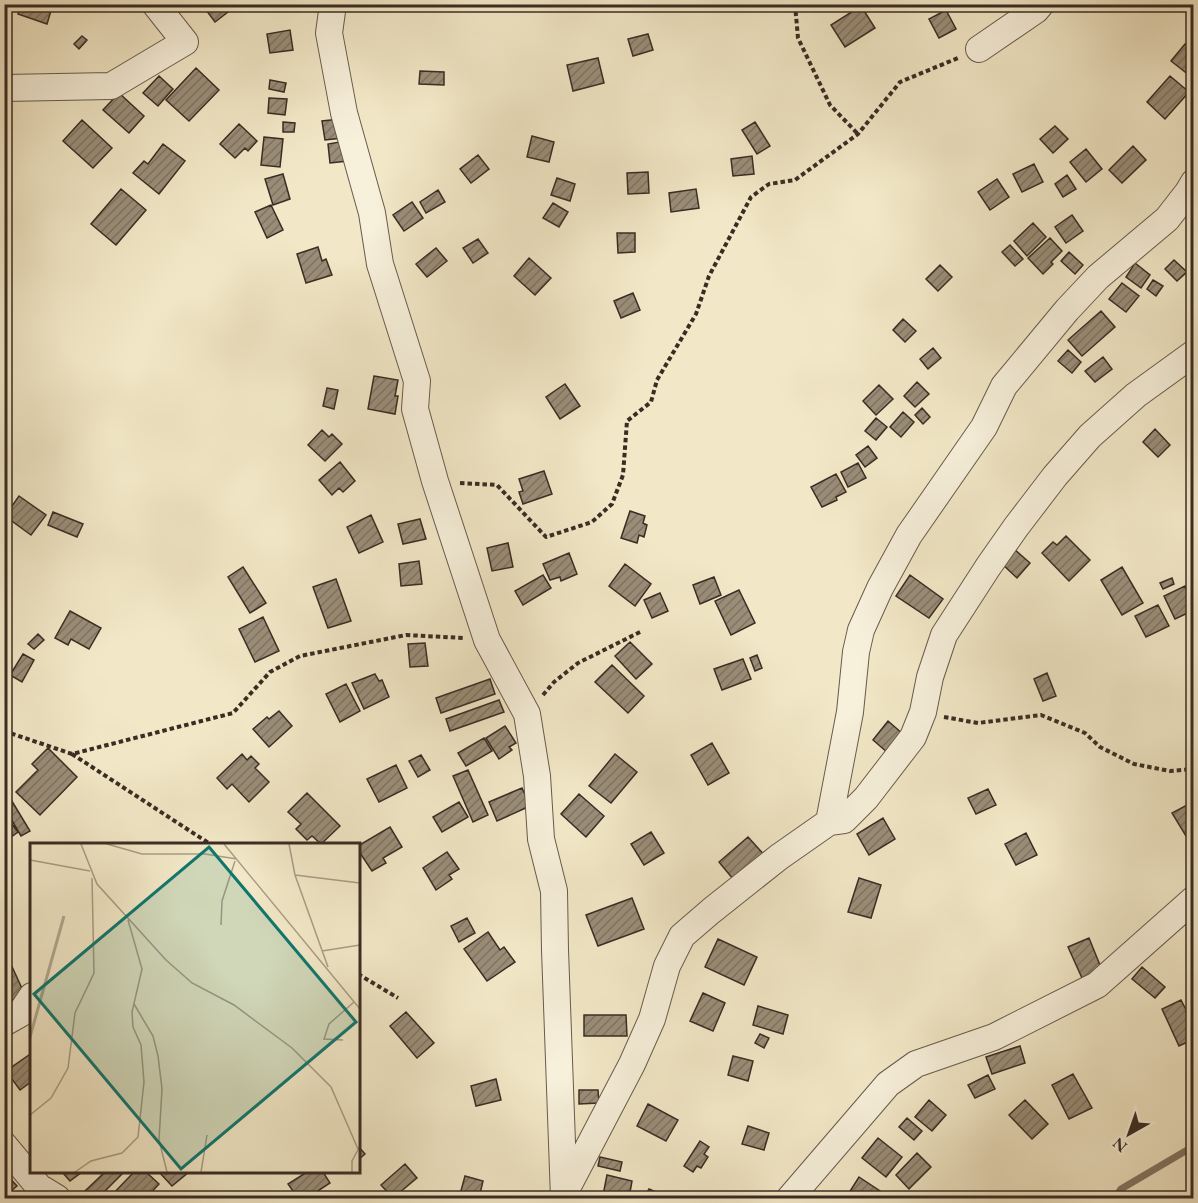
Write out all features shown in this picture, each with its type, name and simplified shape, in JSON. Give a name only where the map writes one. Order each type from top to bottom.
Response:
[{"type":"street","points":[[4,88],[111,86],[185,42],[155,4]]},
{"type":"street","points":[[333,4],[329,33],[344,113],[372,213],[380,264],[417,381],[415,409],[435,481],[487,640],[527,714],[537,776],[541,839],[554,891],[564,1196]]},
{"type":"street","points":[[979,49],[1036,10],[1041,4]]},
{"type":"street","points":[[829,822],[850,712],[856,652],[861,630],[880,588],[909,535],[984,427],[1004,386],[1067,310],[1098,277],[1167,219],[1194,182]]},
{"type":"street","points":[[564,1196],[632,1064],[652,1019],[667,966],[682,936],[779,857],[829,822],[843,820],[866,798],[913,737],[923,712],[930,677],[944,634],[988,567],[1042,493],[1090,436],[1136,395],[1194,353]]},
{"type":"street","points":[[790,1198],[888,1084],[916,1064],[994,1037],[1097,985],[1194,899]]},
{"type":"street","points":[[4,1023],[20,1014],[30,999]]},
{"type":"street","points":[[4,1145],[39,1187],[57,1198]]},
{"type":"path","points":[[795,4],[798,38],[830,105],[858,134]]},
{"type":"path","points":[[435,481],[497,485],[546,537],[592,522],[612,504],[623,475],[627,421],[651,402],[657,380],[696,314],[709,276],[751,197],[769,184],[795,180],[858,134],[900,82],[979,49]]},
{"type":"path","points":[[527,714],[554,682],[578,663],[642,632]]},
{"type":"path","points":[[72,754],[233,713],[270,672],[300,656],[406,635],[487,640]]},
{"type":"path","points":[[923,712],[978,723],[1041,716],[1085,733],[1100,747],[1134,764],[1170,771],[1194,769]]},
{"type":"path","points":[[4,731],[72,754],[208,843]]},
{"type":"path","points":[[360,975],[398,998]]},
{"type":"building","points":[[21,4],[53,4],[47,24],[18,14]]},
{"type":"building","points":[[230,4],[233,8],[215,22],[203,6]]},
{"type":"building","points":[[861,6],[875,28],[845,47],[831,25]]},
{"type":"building","points":[[946,10],[956,29],[939,38],[929,19]]},
{"type":"building","points":[[290,30],[293,50],[270,53],[267,34]]},
{"type":"building","points":[[648,34],[653,50],[633,56],[628,39]]},
{"type":"building","points":[[82,36],[87,40],[79,49],[74,44]]},
{"type":"building","points":[[1185,44],[1194,51],[1194,79],[1171,61]]},
{"type":"building","points":[[598,58],[604,83],[573,91],[567,65]]},
{"type":"building","points":[[196,68],[219,90],[189,121],[166,100]]},
{"type":"building","points":[[420,71],[444,72],[444,85],[419,84]]},
{"type":"building","points":[[159,76],[173,89],[158,106],[143,93]]},
{"type":"building","points":[[1170,76],[1189,92],[1165,119],[1147,102]]},
{"type":"building","points":[[270,80],[286,83],[284,92],[269,89]]},
{"type":"building","points":[[119,93],[144,116],[129,133],[103,110]]},
{"type":"building","points":[[269,98],[287,99],[285,115],[268,113]]},
{"type":"building","points":[[340,119],[343,138],[325,140],[322,121]]},
{"type":"building","points":[[82,120],[112,148],[93,168],[63,141]]},
{"type":"building","points":[[283,122],[295,123],[294,132],[283,132]]},
{"type":"building","points":[[755,122],[770,146],[757,154],[742,130]]},
{"type":"building","points":[[239,124],[257,141],[248,151],[245,148],[235,158],[220,144]]},
{"type":"building","points":[[1055,126],[1068,139],[1053,153],[1040,139]]},
{"type":"building","points":[[532,136],[554,142],[549,162],[527,157]]},
{"type":"building","points":[[264,137],[283,139],[280,167],[261,165]]},
{"type":"building","points":[[345,141],[348,161],[330,163],[328,144]]},
{"type":"building","points":[[163,144],[185,161],[159,194],[133,173],[144,161],[148,164]]},
{"type":"building","points":[[1133,146],[1146,160],[1122,183],[1109,170]]},
{"type":"building","points":[[1086,149],[1102,169],[1086,182],[1070,162]]},
{"type":"building","points":[[478,155],[489,169],[471,183],[460,169]]},
{"type":"building","points":[[752,156],[754,174],[733,176],[731,159]]},
{"type":"building","points":[[1034,164],[1043,182],[1022,192],[1013,174]]},
{"type":"building","points":[[648,172],[649,193],[628,194],[627,173]]},
{"type":"building","points":[[283,174],[290,199],[273,205],[265,179]]},
{"type":"building","points":[[1067,175],[1076,189],[1063,197],[1055,184]]},
{"type":"building","points":[[557,178],[575,184],[570,201],[551,195]]},
{"type":"building","points":[[997,179],[1009,197],[990,210],[978,192]]},
{"type":"building","points":[[121,189],[146,210],[116,245],[91,224]]},
{"type":"building","points":[[696,189],[699,208],[671,212],[669,193]]},
{"type":"building","points":[[438,190],[445,202],[426,213],[420,202]]},
{"type":"building","points":[[412,202],[423,218],[404,231],[393,215]]},
{"type":"building","points":[[553,203],[568,212],[559,227],[543,218]]},
{"type":"building","points":[[271,205],[283,230],[267,238],[255,212]]},
{"type":"building","points":[[1072,215],[1083,231],[1066,243],[1055,227]]},
{"type":"building","points":[[1033,223],[1046,237],[1027,256],[1014,241]]},
{"type":"building","points":[[617,233],[635,233],[635,252],[618,253]]},
{"type":"building","points":[[1050,238],[1062,251],[1043,274],[1028,258]]},
{"type":"building","points":[[478,239],[488,253],[473,263],[463,248]]},
{"type":"building","points":[[1010,245],[1023,259],[1015,266],[1002,252]]},
{"type":"building","points":[[318,247],[322,261],[326,259],[332,275],[306,283],[297,254]]},
{"type":"building","points":[[436,248],[447,261],[427,277],[416,264]]},
{"type":"building","points":[[1069,252],[1083,265],[1075,274],[1061,261]]},
{"type":"building","points":[[529,258],[551,278],[535,295],[514,276]]},
{"type":"building","points":[[1174,260],[1187,272],[1177,281],[1165,269]]},
{"type":"building","points":[[1135,263],[1150,275],[1141,288],[1126,277]]},
{"type":"building","points":[[940,265],[952,277],[938,291],[926,279]]},
{"type":"building","points":[[1153,280],[1163,286],[1156,296],[1147,289]]},
{"type":"building","points":[[1122,283],[1139,296],[1126,312],[1109,299]]},
{"type":"building","points":[[633,293],[640,310],[621,318],[614,301]]},
{"type":"building","points":[[1101,311],[1115,327],[1082,356],[1068,340]]},
{"type":"building","points":[[903,319],[916,331],[905,342],[893,330]]},
{"type":"building","points":[[933,348],[941,358],[928,369],[920,359]]},
{"type":"building","points":[[1068,350],[1081,362],[1072,373],[1058,361]]},
{"type":"building","points":[[1103,357],[1112,369],[1095,382],[1085,371]]},
{"type":"building","points":[[374,376],[398,380],[395,414],[368,409]]},
{"type":"building","points":[[917,382],[929,394],[915,407],[904,396]]},
{"type":"building","points":[[565,384],[580,406],[560,419],[546,397]]},
{"type":"building","points":[[879,385],[893,399],[876,415],[863,401]]},
{"type":"building","points":[[327,388],[338,390],[334,409],[323,406]]},
{"type":"building","points":[[922,408],[930,417],[923,424],[915,415]]},
{"type":"building","points":[[903,412],[914,422],[901,437],[890,427]]},
{"type":"building","points":[[876,418],[887,427],[876,440],[865,431]]},
{"type":"building","points":[[1155,429],[1170,445],[1158,457],[1143,442]]},
{"type":"building","points":[[322,430],[329,437],[332,434],[342,444],[325,461],[308,445]]},
{"type":"building","points":[[868,446],[877,458],[865,467],[856,455]]},
{"type":"building","points":[[340,462],[355,481],[343,492],[339,488],[332,495],[319,480]]},
{"type":"building","points":[[858,463],[866,478],[848,487],[841,472]]},
{"type":"building","points":[[544,471],[552,494],[523,504],[519,492],[523,491],[519,479]]},
{"type":"building","points":[[836,474],[846,492],[836,497],[837,500],[822,507],[811,487]]},
{"type":"building","points":[[19,496],[46,515],[31,535],[5,516]]},
{"type":"building","points":[[630,511],[645,516],[643,523],[647,525],[644,537],[639,535],[637,543],[621,538]]},
{"type":"building","points":[[53,512],[83,524],[77,537],[48,525]]},
{"type":"building","points":[[371,515],[383,542],[359,553],[347,527]]},
{"type":"building","points":[[420,519],[426,539],[403,544],[398,524]]},
{"type":"building","points":[[1066,536],[1090,560],[1069,581],[1042,553],[1053,542],[1057,545]]},
{"type":"building","points":[[508,543],[513,567],[492,571],[487,548]]},
{"type":"building","points":[[1014,549],[1030,563],[1017,578],[1001,563]]},
{"type":"building","points":[[569,553],[577,574],[561,581],[560,577],[550,580],[543,564]]},
{"type":"building","points":[[419,561],[422,584],[401,586],[399,564]]},
{"type":"building","points":[[625,564],[651,584],[635,606],[609,586]]},
{"type":"building","points":[[243,567],[266,603],[250,613],[228,577]]},
{"type":"building","points":[[1122,567],[1143,603],[1122,615],[1101,580]]},
{"type":"building","points":[[543,575],[551,588],[523,605],[515,591]]},
{"type":"building","points":[[910,575],[943,599],[929,618],[896,596]]},
{"type":"building","points":[[714,577],[721,595],[700,604],[693,585]]},
{"type":"building","points":[[1172,578],[1174,584],[1163,589],[1160,583]]},
{"type":"building","points":[[336,579],[351,621],[328,628],[313,587]]},
{"type":"building","points":[[1185,586],[1194,610],[1175,619],[1164,596]]},
{"type":"building","points":[[739,590],[755,623],[731,635],[715,601]]},
{"type":"building","points":[[660,593],[668,611],[652,618],[644,600]]},
{"type":"building","points":[[1158,605],[1169,626],[1146,637],[1135,616]]},
{"type":"building","points":[[70,611],[101,628],[89,649],[71,639],[68,645],[55,638]]},
{"type":"building","points":[[263,617],[279,651],[255,662],[239,629]]},
{"type":"building","points":[[38,634],[44,640],[34,649],[28,644]]},
{"type":"building","points":[[630,642],[652,664],[636,679],[615,656]]},
{"type":"building","points":[[425,643],[428,666],[410,667],[408,644]]},
{"type":"building","points":[[23,654],[34,660],[22,682],[10,675]]},
{"type":"building","points":[[757,655],[762,668],[755,671],[750,658]]},
{"type":"building","points":[[743,659],[751,679],[722,690],[714,669]]},
{"type":"building","points":[[612,665],[644,696],[628,713],[595,682]]},
{"type":"building","points":[[1047,673],[1056,696],[1043,701],[1034,679]]},
{"type":"building","points":[[375,674],[379,681],[382,680],[389,697],[364,709],[352,683]]},
{"type":"building","points":[[490,679],[495,694],[441,713],[436,698]]},
{"type":"building","points":[[346,684],[360,711],[340,722],[326,694]]},
{"type":"building","points":[[499,700],[504,712],[450,731],[446,719]]},
{"type":"building","points":[[279,711],[292,726],[269,747],[253,729],[267,717],[269,719]]},
{"type":"building","points":[[888,721],[903,734],[888,753],[873,740]]},
{"type":"building","points":[[505,726],[516,743],[509,747],[512,750],[499,759],[486,738]]},
{"type":"building","points":[[484,738],[492,751],[466,766],[458,753]]},
{"type":"building","points":[[712,743],[729,773],[708,785],[691,755]]},
{"type":"building","points":[[48,748],[77,777],[40,815],[16,792],[38,770],[32,764]]},
{"type":"building","points":[[242,754],[247,760],[251,756],[259,764],[255,768],[269,782],[249,802],[232,784],[227,789],[217,778]]},
{"type":"building","points":[[615,754],[637,772],[611,803],[589,786]]},
{"type":"building","points":[[421,755],[430,770],[418,777],[409,761]]},
{"type":"building","points":[[396,765],[407,788],[379,802],[367,779]]},
{"type":"building","points":[[468,770],[488,815],[473,822],[453,776]]},
{"type":"building","points":[[4,788],[30,831],[21,836],[4,807]]},
{"type":"building","points":[[522,788],[530,806],[497,821],[489,802]]},
{"type":"building","points":[[988,789],[996,805],[976,814],[968,798]]},
{"type":"building","points":[[307,793],[340,826],[322,843],[312,836],[307,840],[296,829],[301,824],[288,812]]},
{"type":"building","points":[[579,794],[604,816],[586,837],[561,814]]},
{"type":"building","points":[[459,802],[468,817],[442,832],[433,817]]},
{"type":"building","points":[[1189,804],[1194,811],[1194,832],[1186,836],[1172,813]]},
{"type":"building","points":[[4,814],[18,832],[4,842]]},
{"type":"building","points":[[883,818],[895,839],[869,855],[857,834]]},
{"type":"building","points":[[390,827],[402,847],[383,858],[386,863],[372,871],[360,853],[360,845]]},
{"type":"building","points":[[651,832],[664,853],[644,865],[631,844]]},
{"type":"building","points":[[1026,833],[1037,855],[1016,865],[1005,844]]},
{"type":"building","points":[[748,837],[768,859],[738,885],[719,862]]},
{"type":"building","points":[[447,852],[459,869],[449,875],[452,879],[436,890],[423,868]]},
{"type":"building","points":[[859,878],[881,885],[871,918],[848,912]]},
{"type":"building","points":[[632,898],[644,929],[598,946],[586,915]]},
{"type":"building","points":[[467,918],[475,933],[459,942],[451,926]]},
{"type":"building","points":[[488,932],[500,950],[504,947],[515,962],[487,981],[464,949]]},
{"type":"building","points":[[1089,938],[1102,970],[1082,978],[1068,947]]},
{"type":"building","points":[[718,939],[757,957],[744,985],[705,967]]},
{"type":"building","points":[[4,949],[25,995],[8,1002],[4,994]]},
{"type":"building","points":[[1142,967],[1165,987],[1155,998],[1132,979]]},
{"type":"building","points":[[703,993],[725,1003],[713,1031],[690,1021]]},
{"type":"building","points":[[1181,1000],[1194,1025],[1194,1039],[1179,1046],[1162,1009]]},
{"type":"building","points":[[758,1006],[788,1015],[783,1034],[753,1025]]},
{"type":"building","points":[[406,1012],[434,1043],[417,1058],[390,1026]]},
{"type":"building","points":[[584,1015],[626,1015],[627,1036],[584,1036]]},
{"type":"building","points":[[760,1034],[769,1038],[764,1048],[755,1043]]},
{"type":"building","points":[[1020,1046],[1025,1063],[992,1074],[986,1057]]},
{"type":"building","points":[[1194,1046],[1194,1060],[1187,1051]]},
{"type":"building","points":[[30,1054],[30,1082],[20,1090],[6,1071]]},
{"type":"building","points":[[733,1056],[753,1061],[748,1081],[728,1075]]},
{"type":"building","points":[[1073,1074],[1092,1108],[1069,1119],[1052,1085]]},
{"type":"building","points":[[988,1075],[995,1089],[975,1098],[968,1085]]},
{"type":"building","points":[[496,1079],[501,1100],[476,1106],[471,1086]]},
{"type":"building","points":[[579,1090],[598,1090],[599,1103],[579,1104]]},
{"type":"building","points":[[929,1100],[946,1115],[932,1131],[915,1117]]},
{"type":"building","points":[[1025,1100],[1048,1124],[1032,1139],[1009,1115]]},
{"type":"building","points":[[648,1104],[678,1120],[666,1141],[637,1126]]},
{"type":"building","points":[[907,1118],[922,1131],[914,1140],[899,1127]]},
{"type":"building","points":[[748,1126],[769,1133],[764,1150],[742,1144]]},
{"type":"building","points":[[878,1138],[902,1157],[886,1177],[862,1158]]},
{"type":"building","points":[[700,1141],[709,1147],[704,1154],[708,1157],[701,1168],[697,1166],[693,1172],[684,1166]]},
{"type":"building","points":[[360,1148],[365,1154],[360,1158]]},
{"type":"building","points":[[917,1153],[931,1167],[909,1189],[896,1175]]},
{"type":"building","points":[[600,1157],[622,1162],[620,1171],[598,1166]]},
{"type":"building","points":[[405,1164],[417,1178],[393,1198],[381,1185]]},
{"type":"building","points":[[4,1172],[17,1186],[4,1197]]},
{"type":"building","points":[[63,1173],[81,1173],[70,1181]]},
{"type":"building","points":[[104,1173],[123,1173],[98,1198],[93,1198],[85,1191]]},
{"type":"building","points":[[133,1173],[147,1173],[159,1184],[146,1198],[110,1197]]},
{"type":"building","points":[[160,1173],[188,1173],[172,1186]]},
{"type":"building","points":[[305,1173],[324,1173],[330,1183],[307,1198],[298,1198],[288,1184]]},
{"type":"building","points":[[607,1175],[632,1181],[629,1198],[603,1195]]},
{"type":"building","points":[[465,1176],[483,1181],[479,1198],[459,1198]]},
{"type":"building","points":[[859,1177],[880,1191],[875,1198],[847,1196]]},
{"type":"building","points":[[649,1189],[670,1198],[644,1198]]},
{"type":"waterway","points":[[1115,1198],[1121,1189],[1194,1146]]}]
